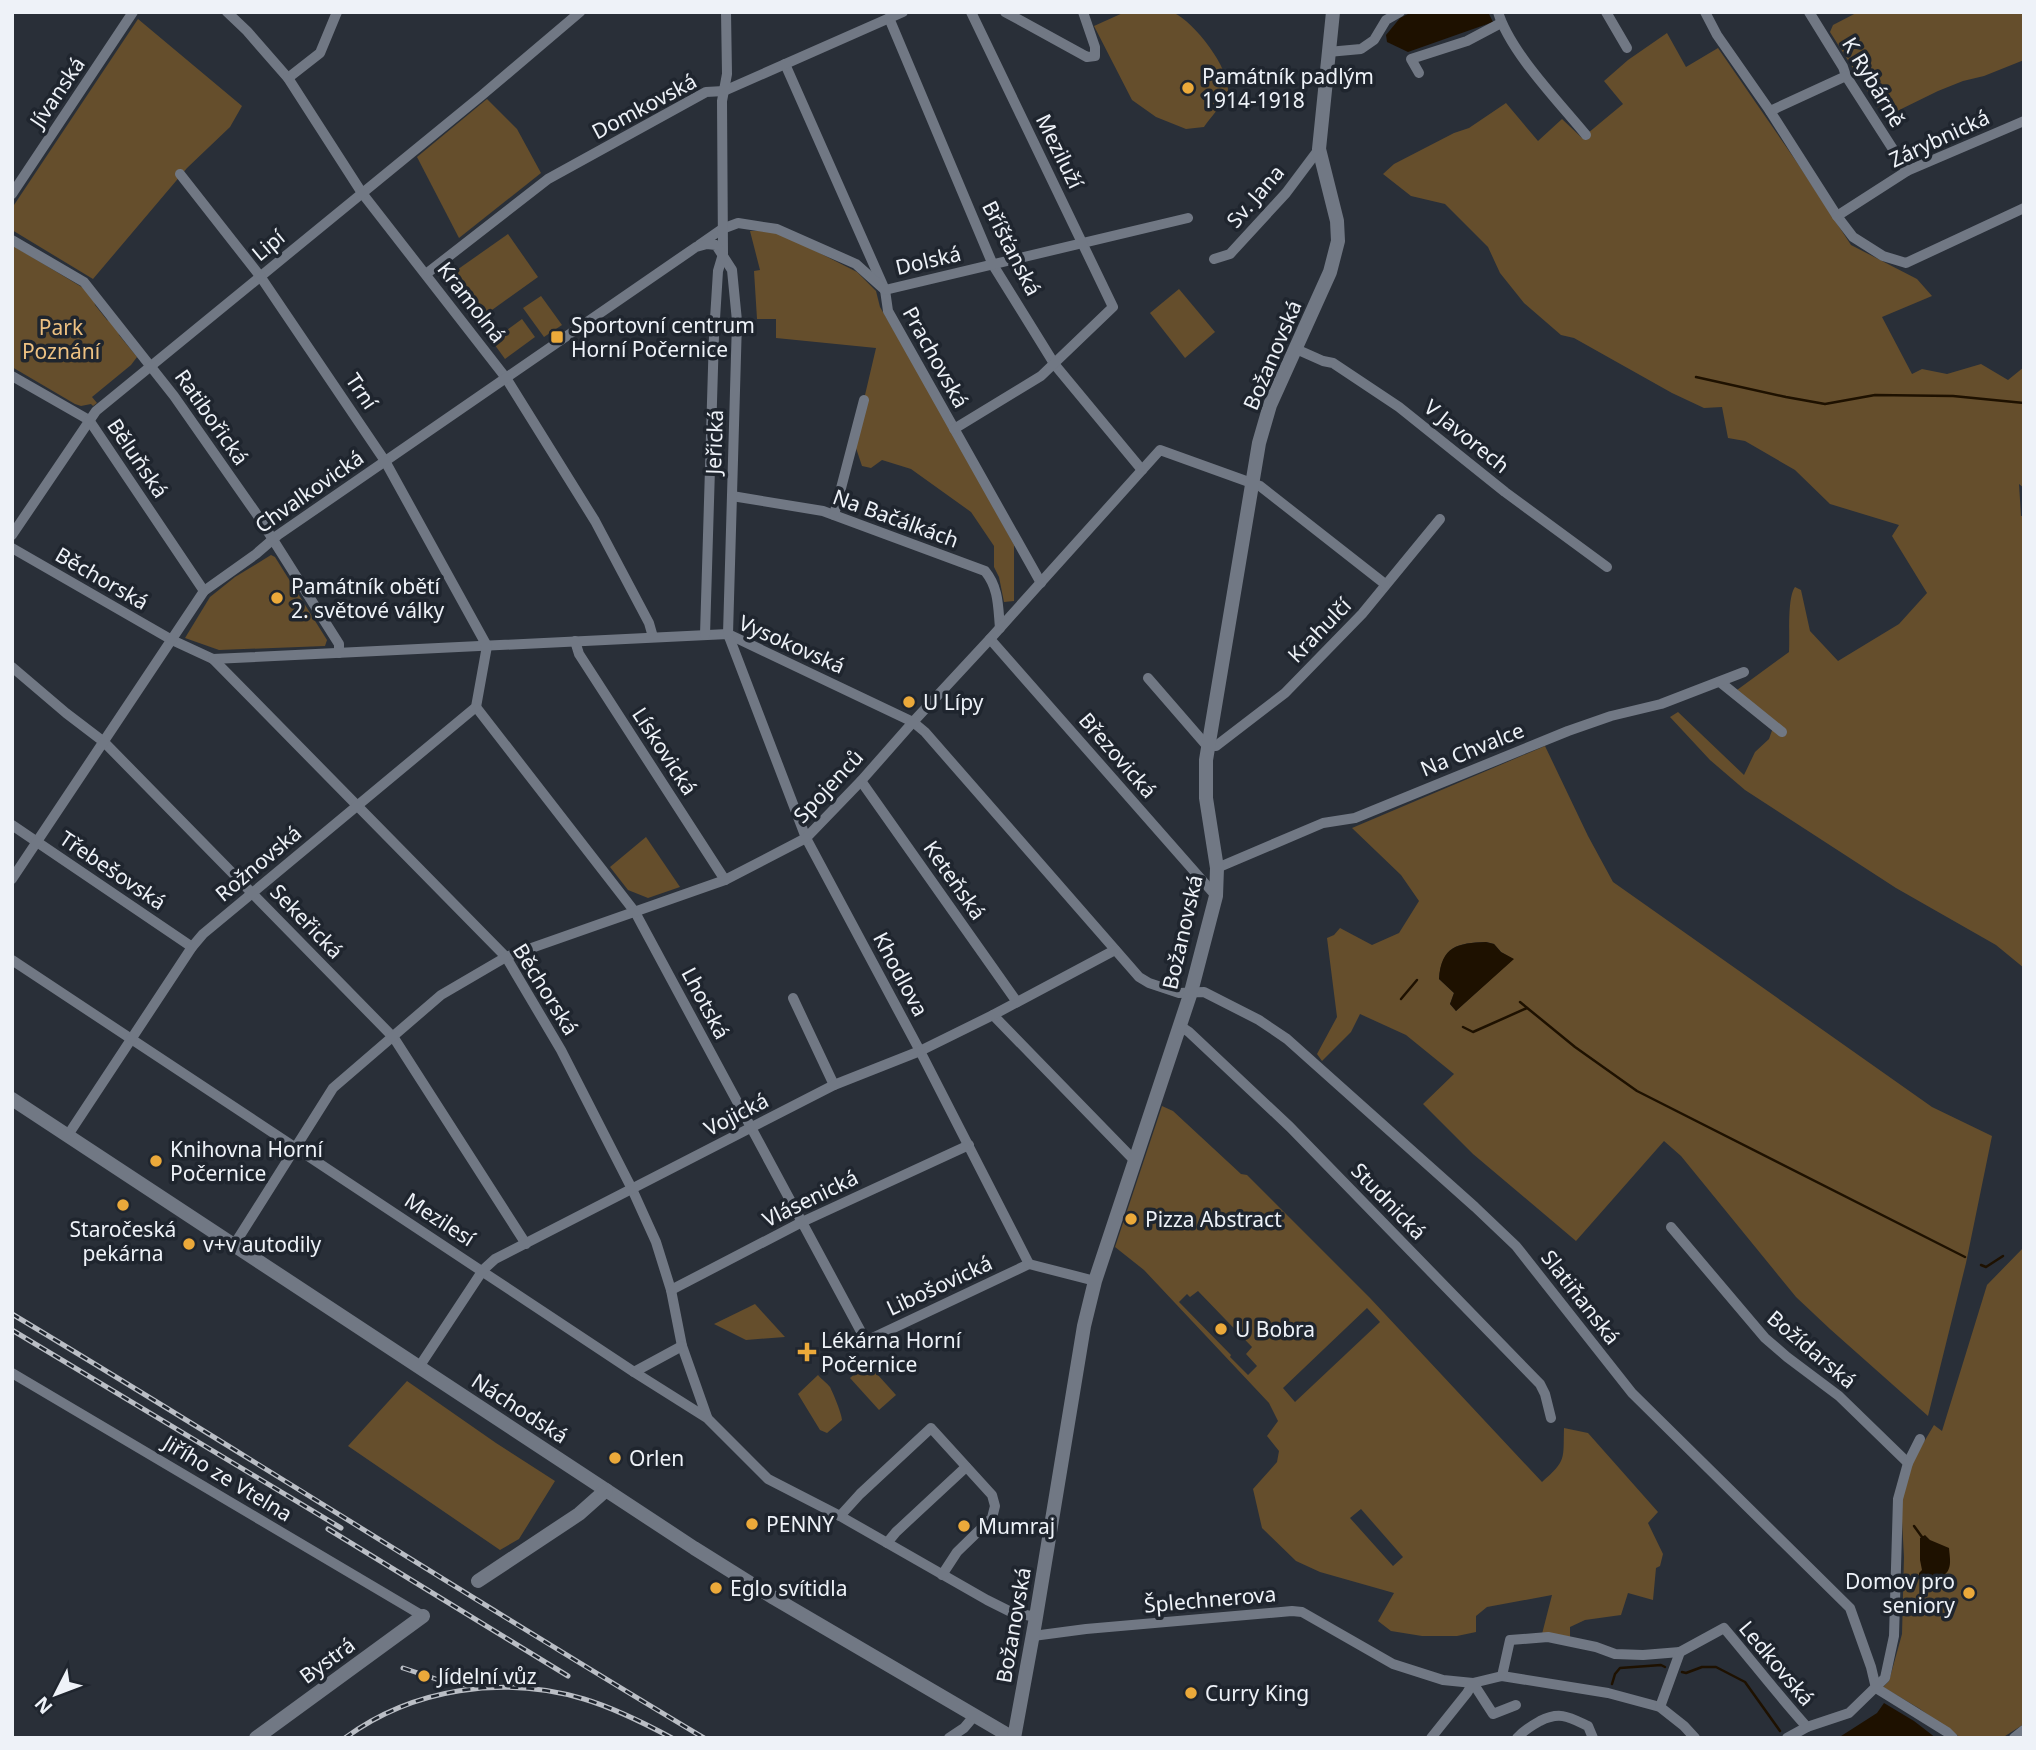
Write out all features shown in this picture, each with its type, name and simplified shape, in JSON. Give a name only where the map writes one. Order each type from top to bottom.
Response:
[{"type":"street","name":"Kramolná","points":[[227,12],[288,78],[362,193],[506,378],[595,520],[649,624],[653,637]]},
{"type":"street","points":[[288,78],[320,53],[337,12]]},
{"type":"street","name":"Jeřická","points":[[705,635],[713,335],[723,254],[722,100],[727,74],[726,12]]},
{"type":"street","name":"Domkovská","points":[[426,274],[548,179],[706,92],[724,91],[903,12]]},
{"type":"street","name":"Meziluží","points":[[971,12],[1113,307],[1055,365]]},
{"type":"street","points":[[1005,12],[1092,58],[1096,56],[1095,47],[1083,12]]},
{"type":"street","name":"Božanovská","points":[[1014,1738],[1084,1326],[1095,1281],[1191,992],[1216,896],[1217,868],[1205,791],[1207,746],[1251,482],[1270,405],[1331,272],[1338,241],[1337,221],[1319,149],[1333,12]]},
{"type":"street","points":[[1328,52],[1361,49],[1374,40],[1386,20],[1399,12]]},
{"type":"street","points":[[1606,12],[1627,48]]},
{"type":"street","points":[[1705,12],[1717,35],[1770,111],[1837,216],[1853,237],[1883,256],[1906,263],[2024,208]]},
{"type":"street","name":"K Rybárně","points":[[1809,12],[1907,171]]},
{"type":"street","name":"Jívanská","points":[[12,194],[131,13]]},
{"type":"street","name":"Lipí","points":[[12,535],[96,411],[579,13]]},
{"type":"street","name":"Bříšťanská","points":[[889,18],[993,265],[1055,365],[1142,470]]},
{"type":"street","points":[[1419,74],[1411,59],[1467,41],[1500,18],[1522,57],[1586,135]]},
{"type":"street","name":"Prachovská","points":[[785,64],[885,290],[888,311],[1041,583]]},
{"type":"street","points":[[1770,111],[1846,76]]},
{"type":"street","name":"Zárybnická","points":[[1837,216],[1907,171],[2024,121]]},
{"type":"street","name":"Sv. Jana","points":[[1214,259],[1230,254],[1286,193],[1319,149]]},
{"type":"street","name":"Trní","points":[[180,174],[260,276],[385,461],[487,646]]},
{"type":"street","name":"Dolská","points":[[696,247],[722,229],[738,223],[777,229],[856,264],[885,290],[1188,218]]},
{"type":"street","name":"Ratibořická","points":[[12,240],[84,282],[151,365],[272,539],[339,644],[339,653]]},
{"type":"street","points":[[696,247],[716,245],[723,254]]},
{"type":"street","name":"Chvalkovická","points":[[12,878],[204,591],[256,554],[272,539],[696,247]]},
{"type":"street","name":"Jeřická","points":[[723,254],[732,270],[737,321],[728,634]]},
{"type":"street","name":"V Javorech","points":[[1296,349],[1333,363],[1399,407],[1506,492],[1607,567]]},
{"type":"street","points":[[954,429],[1055,365]]},
{"type":"street","name":"Běluňská","points":[[12,376],[89,420],[204,591]]},
{"type":"street","points":[[834,515],[864,400]]},
{"type":"street","name":"Spojenců","points":[[234,1245],[333,1088],[441,995],[506,957],[725,880],[806,838],[861,781],[1160,450],[1260,486],[1385,584]]},
{"type":"street","name":"Na Bačálkách","points":[[732,496],[823,511],[985,571],[997,592],[1000,628]]},
{"type":"street","name":"Krahulčí","points":[[1207,746],[1216,746],[1285,693],[1362,614],[1440,519]]},
{"type":"street","name":"Běchorská","points":[[12,548],[172,640]]},
{"type":"street","name":"Vysokovská","points":[[172,640],[213,659],[728,634],[913,722],[925,732],[1139,977],[1179,993],[1191,992]]},
{"type":"street","name":"Khodlova","points":[[728,634],[806,838],[920,1051],[1029,1264]]},
{"type":"street","name":"Březovická","points":[[990,639],[1216,896]]},
{"type":"street","name":"Lískovická","points":[[575,641],[579,654],[725,880]]},
{"type":"street","points":[[476,707],[487,646]]},
{"type":"street","name":"Běchorská","points":[[213,659],[506,957],[561,1050],[656,1242],[671,1290],[682,1346],[707,1418]]},
{"type":"street","name":"Sekeřická","points":[[12,667],[103,742],[394,1038],[526,1244]]},
{"type":"street","name":"Na Chvalce","points":[[1217,868],[1323,823],[1354,818],[1569,730],[1661,704],[1744,672]]},
{"type":"street","points":[[1148,678],[1207,746]]},
{"type":"street","points":[[1720,682],[1782,732]]},
{"type":"street","name":"Rožnovská","points":[[68,1135],[203,934],[476,707]]},
{"type":"street","name":"Lhotská","points":[[476,707],[635,912],[866,1341]]},
{"type":"street","name":"Keteňská","points":[[861,781],[1017,1002]]},
{"type":"street","name":"Třebešovská","points":[[12,825],[192,947]]},
{"type":"street","name":"Vojická","points":[[419,1367],[483,1270],[495,1259],[834,1085],[920,1051],[1115,950]]},
{"type":"street","name":"Mezilesí","points":[[12,960],[707,1418],[768,1479],[840,1516],[1011,1612],[1036,1617]]},
{"type":"street","name":"Slatiňanská","points":[[1191,992],[1204,992],[1259,1020],[1287,1038],[1516,1246],[1632,1393],[1850,1608],[1876,1688]]},
{"type":"street","points":[[793,998],[834,1085]]},
{"type":"street","points":[[993,1015],[1135,1161]]},
{"type":"street","name":"Studnická","points":[[1180,1026],[1290,1128],[1539,1384],[1545,1394],[1551,1418]]},
{"type":"street","name":"Náchodská","points":[[12,1098],[755,1586],[1014,1738]]},
{"type":"street","name":"Vlásenická","points":[[671,1290],[802,1222],[969,1145]]},
{"type":"street","name":"Božídarská","points":[[1671,1227],[1765,1338],[1839,1396],[1908,1463]]},
{"type":"street","points":[[1029,1264],[1095,1281]]},
{"type":"street","name":"Libošovická","points":[[866,1341],[1029,1264]]},
{"type":"street","points":[[634,1372],[682,1346]]},
{"type":"street","name":"Jiřího ze Vtelna","points":[[12,1373],[423,1616]]},
{"type":"street","points":[[840,1516],[931,1428],[992,1495],[995,1506],[992,1518],[957,1552],[942,1575]]},
{"type":"street","points":[[1787,1738],[1807,1727],[1849,1713],[1885,1678],[1895,1636],[1898,1499],[1908,1463],[1920,1439]]},
{"type":"street","points":[[887,1543],[895,1532],[966,1467]]},
{"type":"street","points":[[478,1581],[579,1514],[606,1490]]},
{"type":"street","name":"Šplechnerova","points":[[1033,1636],[1086,1629],[1302,1612],[1392,1664],[1443,1680],[1473,1683],[1502,1675],[1608,1693],[1660,1707],[1695,1738]]},
{"type":"street","name":"Bystrá","points":[[256,1738],[423,1616]]},
{"type":"street","name":"Ledkovská","points":[[1502,1675],[1510,1640],[1548,1637],[1615,1654],[1643,1655],[1680,1652],[1724,1628],[1807,1727]]},
{"type":"street","points":[[1660,1707],[1680,1652]]},
{"type":"street","points":[[1431,1738],[1473,1683],[1493,1714],[1516,1705]]},
{"type":"street","points":[[1876,1688],[1953,1738]]},
{"type":"street","points":[[1517,1738],[1524,1730],[1553,1715],[1568,1717],[1588,1726],[1592,1738]]},
{"type":"street","points":[[949,1738],[961,1731],[975,1716]]},
{"type":"street","points":[[2014,1738],[2024,1730]]},
{"type":"green space","points":[[1125,12],[1174,13],[1191,26],[1209,47],[1223,70],[1228,91],[1222,104],[1204,127],[1186,129],[1156,117],[1132,100],[1094,26]]},
{"type":"green space","points":[[1858,12],[2024,12],[2024,60],[1938,91],[1887,116],[1882,114],[1830,32],[1833,25]]},
{"type":"green space","points":[[138,19],[242,106],[230,127],[187,168],[93,279],[12,230],[12,208]]},
{"type":"green space","points":[[1667,33],[1686,67],[1718,48],[1851,245],[1917,279],[1932,296],[1882,317],[1912,374],[1922,369],[1947,374],[1981,364],[2008,380],[2024,367],[2024,488],[2019,484],[2021,516],[2024,516],[2024,968],[1996,945],[1896,888],[1745,790],[1710,760],[1670,717],[1678,712],[1744,775],[1755,752],[1769,739],[1775,722],[1737,690],[1789,652],[1790,608],[1795,587],[1801,590],[1810,631],[1838,661],[1899,624],[1927,593],[1892,536],[1899,525],[1830,504],[1795,470],[1745,441],[1728,438],[1722,407],[1704,408],[1574,338],[1561,335],[1524,303],[1500,273],[1488,247],[1445,204],[1411,196],[1383,174],[1394,164],[1469,128],[1506,103],[1538,141],[1562,119],[1582,138],[1623,104],[1604,81],[1628,60]]},
{"type":"green space","points":[[487,99],[517,129],[541,173],[459,238],[417,157]]},
{"type":"green space","points":[[750,231],[776,231],[857,272],[876,291],[880,307],[950,426],[1014,545],[1014,601],[1004,602],[994,567],[994,546],[971,512],[911,469],[882,460],[871,468],[862,466],[854,442],[876,348],[776,338],[776,319],[757,319],[754,271],[760,270]]},
{"type":"green space","points":[[508,234],[538,277],[485,315],[454,272]]},
{"type":"green space","name":"Park Poznání","points":[[12,245],[85,289],[137,357],[92,397],[97,403],[93,406],[75,404],[12,367]]},
{"type":"green space","points":[[1179,289],[1215,332],[1185,358],[1150,313]]},
{"type":"green space","points":[[541,296],[562,325],[544,337],[523,308]]},
{"type":"green space","points":[[522,319],[535,337],[505,359],[492,341]]},
{"type":"green space","points":[[271,555],[275,557],[327,640],[325,646],[219,650],[185,638],[210,597],[235,577]]},
{"type":"green space","points":[[1545,746],[1613,882],[1932,1107],[1992,1136],[1966,1263],[1928,1416],[1796,1297],[1681,1156],[1664,1141],[1576,1241],[1473,1154],[1423,1104],[1454,1074],[1406,1035],[1360,1014],[1351,1032],[1322,1061],[1317,1054],[1337,1017],[1327,938],[1340,928],[1372,945],[1399,933],[1419,901],[1401,875],[1352,828]],"holes":[[[1486,942],[1494,944],[1513,959],[1456,1011],[1450,1004],[1454,993],[1439,979],[1444,959],[1459,945]]]},
{"type":"green space","points":[[646,837],[680,887],[648,898],[628,890],[610,867]]},
{"type":"green space","points":[[1162,1106],[1173,1111],[1241,1174],[1247,1175],[1370,1298],[1542,1482],[1560,1463],[1564,1428],[1588,1433],[1658,1512],[1648,1523],[1663,1554],[1660,1566],[1656,1568],[1653,1600],[1628,1593],[1621,1615],[1585,1620],[1570,1627],[1570,1638],[1542,1634],[1552,1595],[1487,1607],[1476,1616],[1476,1632],[1457,1636],[1422,1636],[1391,1631],[1378,1621],[1394,1593],[1320,1572],[1296,1561],[1262,1528],[1253,1489],[1277,1462],[1279,1451],[1267,1436],[1278,1421],[1269,1403],[1144,1270],[1115,1247]],"holes":[[[1198,1291],[1252,1347],[1246,1354],[1257,1366],[1248,1375],[1179,1302],[1187,1294],[1190,1297]],[[1367,1308],[1380,1322],[1295,1402],[1283,1388]],[[1361,1509],[1403,1557],[1393,1566],[1350,1518]]]},
{"type":"green space","points":[[2024,1247],[2024,1724],[2002,1738],[1961,1738],[1883,1687],[1889,1681],[1902,1634],[1904,1557],[1901,1503],[1912,1462],[1934,1425],[1942,1431],[1987,1285]]},
{"type":"green space","points":[[755,1304],[785,1337],[746,1340],[714,1324]]},
{"type":"green space","points":[[867,1363],[896,1395],[879,1410],[850,1378]]},
{"type":"green space","points":[[818,1375],[830,1387],[842,1417],[827,1433],[820,1430],[798,1394]]},
{"type":"green space","points":[[407,1381],[555,1481],[519,1539],[500,1550],[348,1446]]},
{"type":"shaded area","points":[[1412,12],[1488,12],[1493,22],[1408,52],[1387,42],[1386,35],[1400,18]]},
{"type":"shaded area","points":[[1486,942],[1494,944],[1501,952],[1514,959],[1456,1011],[1450,1004],[1454,993],[1439,979],[1443,959],[1459,945]]},
{"type":"shaded area","points":[[1925,1535],[1949,1548],[1949,1568],[1941,1577],[1926,1576],[1919,1579],[1922,1570],[1920,1538]]},
{"type":"shaded area","points":[[1884,1703],[1936,1738],[1838,1738],[1877,1713]]},
{"type":"waterway","points":[[1696,377],[1825,404],[1875,395],[1953,396],[2024,403]]},
{"type":"waterway","points":[[1401,999],[1417,980]]},
{"type":"waterway","points":[[1520,1002],[1575,1047],[1637,1091],[1965,1257]]},
{"type":"waterway","points":[[1463,1027],[1473,1032],[1527,1008]]},
{"type":"waterway","points":[[1981,1265],[1986,1267],[2003,1256]]},
{"type":"waterway","points":[[1914,1526],[1922,1537]]},
{"type":"waterway","points":[[1909,1583],[1919,1576]]},
{"type":"waterway","points":[[1612,1684],[1620,1668],[1665,1667]]},
{"type":"waterway","points":[[1682,1672],[1716,1667],[1745,1682],[1780,1731]]},
{"type":"railway","points":[[12,1314],[704,1738]]},
{"type":"railway","points":[[12,1330],[341,1528]]},
{"type":"railway","points":[[328,1529],[568,1676]]},
{"type":"railway","points":[[403,1668],[445,1682],[466,1685]]},
{"type":"railway","points":[[345,1738],[371,1721],[429,1697],[491,1688],[522,1688],[584,1699],[629,1716],[672,1738]]},
{"type":"place","name":"Památník padlým 1914-1918","points":[[1188,88]]},
{"type":"place","name":"Sportovní centrum Horní Počernice","points":[[557,337]]},
{"type":"place","name":"Památník obětí 2. světové války","points":[[277,598]]},
{"type":"place","name":"U Lípy","points":[[909,702]]},
{"type":"place","name":"Knihovna Horní Počernice","points":[[156,1161]]},
{"type":"place","name":"Staročeská pekárna","points":[[123,1205]]},
{"type":"place","name":"Pizza Abstract","points":[[1131,1219]]},
{"type":"place","name":"v+v autodily","points":[[189,1244]]},
{"type":"place","name":"U Bobra","points":[[1221,1329]]},
{"type":"place","name":"Lékárna Horní Počernice","points":[[807,1352]]},
{"type":"place","name":"Orlen","points":[[615,1458]]},
{"type":"place","name":"PENNY","points":[[752,1524]]},
{"type":"place","name":"Mumraj","points":[[964,1526]]},
{"type":"place","name":"Eglo svítidla","points":[[716,1588]]},
{"type":"place","name":"Domov pro seniory","points":[[1969,1593]]},
{"type":"place","name":"Jídelní vůz","points":[[424,1676]]},
{"type":"place","name":"Curry King","points":[[1191,1693]]}]
